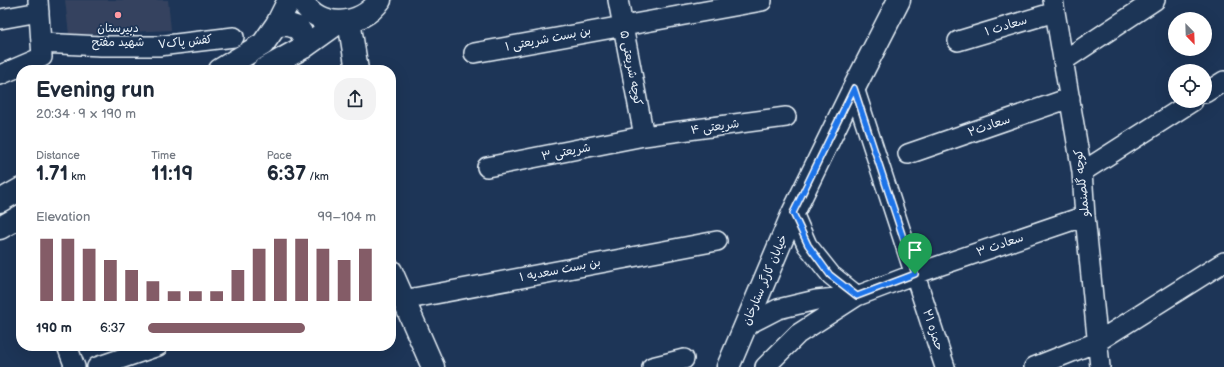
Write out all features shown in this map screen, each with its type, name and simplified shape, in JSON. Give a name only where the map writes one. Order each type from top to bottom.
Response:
[{"type":"street","points":[[228,65],[263,44],[277,24],[289,0]]},
{"type":"street","points":[[301,0],[315,14],[331,21],[344,22]]},
{"type":"street","points":[[272,65],[304,48],[344,22],[362,17],[374,8],[380,0]]},
{"type":"street","name":"۵ کوچه شریعتی","points":[[618,0],[644,136]]},
{"type":"street","name":"خیابان کارگر ستارخان","points":[[728,367],[744,326],[793,213],[854,88],[900,0]]},
{"type":"street","points":[[1063,61],[1155,0]]},
{"type":"street","name":"بن بست شریعتی ۱","points":[[474,53],[622,25],[762,2]]},
{"type":"street","points":[[0,19],[39,6],[41,50],[16,65]]},
{"type":"street","name":"کوچه گلصنملو","points":[[1054,6],[1082,172],[1100,367]]},
{"type":"street","name":"سعادت ۱","points":[[958,41],[1054,6]]},
{"type":"street","points":[[344,22],[356,65]]},
{"type":"street","points":[[277,24],[289,25],[298,28],[304,37],[304,48]]},
{"type":"street","name":"کفش پاک۷","points":[[41,50],[101,46],[159,46],[234,37]]},
{"type":"street","points":[[0,75],[16,65]]},
{"type":"street","points":[[1212,89],[1224,81]]},
{"type":"street","name":"حمزه ۲۱","points":[[854,88],[945,367]]},
{"type":"street","name":"سعادت۲","points":[[908,154],[1070,98]]},
{"type":"street","points":[[1082,172],[1182,108]]},
{"type":"street","name":"شریعتی ۴","points":[[644,136],[786,117]]},
{"type":"street","name":"شریعتی ۳","points":[[487,168],[644,136]]},
{"type":"street","points":[[793,213],[808,245],[830,275],[857,296]]},
{"type":"street","name":"سعادت ۳","points":[[857,296],[915,274],[1085,216]]},
{"type":"street","name":"بن بست سعدیه ۱","points":[[403,300],[717,241]]},
{"type":"street","points":[[1034,367],[1097,342],[1224,262]]},
{"type":"street","points":[[396,283],[433,367]]},
{"type":"street","points":[[744,326],[778,309],[816,300],[857,296]]},
{"type":"street","points":[[765,367],[798,334],[857,296]]},
{"type":"street","points":[[69,351],[76,367]]},
{"type":"street","points":[[97,367],[143,351]]},
{"type":"street","points":[[652,367],[684,359]]},
{"type":"shaded area","name":"دبیرستان شهید مفتح","points":[[65,0],[168,0],[171,30],[69,35]]},
{"type":"place","name":"دبیرستان شهید مفتح","points":[[118,15]]},
{"type":"route","points":[[854,88],[900,228],[915,274],[857,296],[830,275],[808,245],[793,213],[854,88]]}]
